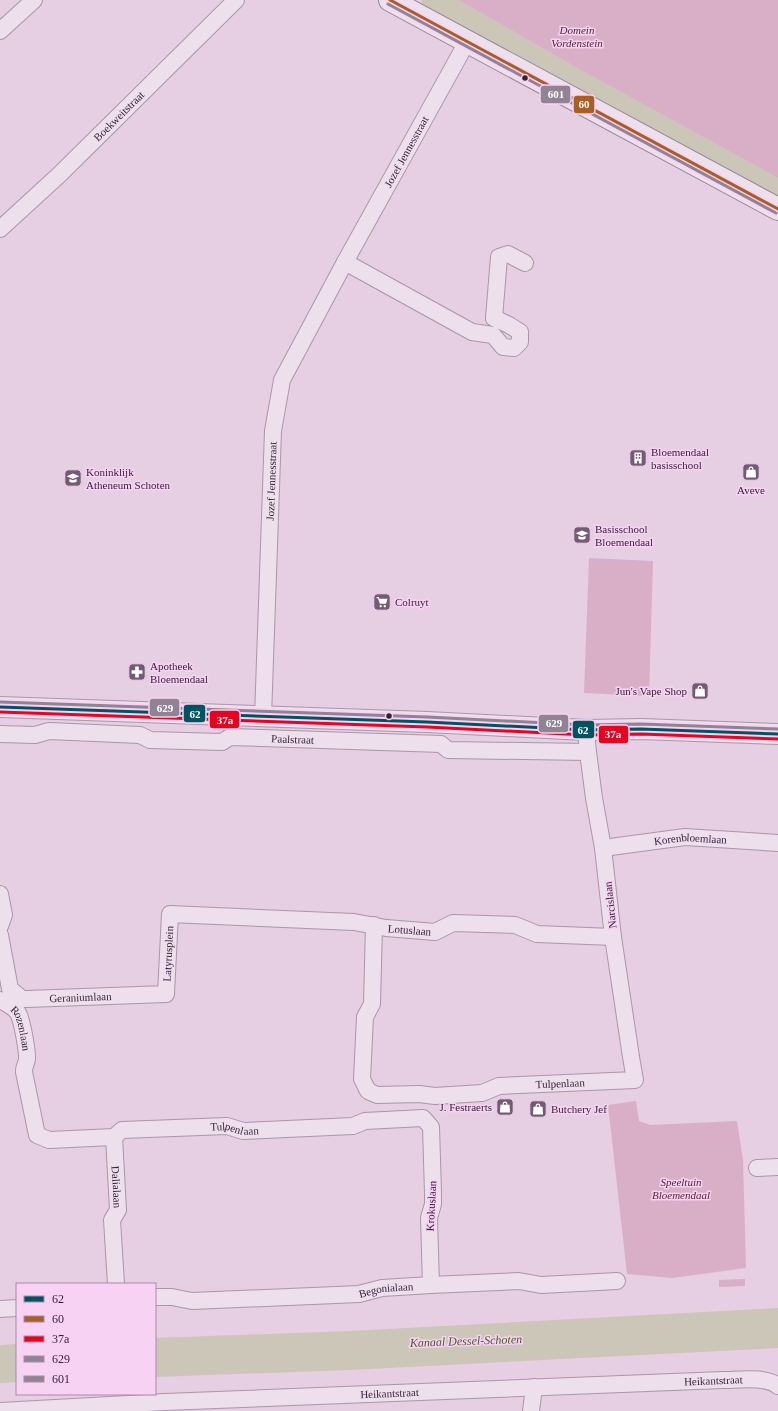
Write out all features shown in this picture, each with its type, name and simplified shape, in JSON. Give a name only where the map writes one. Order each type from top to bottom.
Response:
[{"type":"main road","points":[[390,0],[778,209]]},
{"type":"street","points":[[0,31],[34,0]]},
{"type":"street","name":"Boekweitstraat","points":[[0,229],[64,169],[236,0]]},
{"type":"street","name":"Jozef Jennesstraat","points":[[263,716],[273,431],[282,380],[345,262],[467,42]]},
{"type":"street","points":[[493,335],[499,258],[508,254],[525,263]]},
{"type":"street","points":[[345,262],[472,332],[493,335],[503,347],[514,348],[520,342],[520,332],[494,318]]},
{"type":"street","name":"Paalstraat","points":[[0,707],[263,716],[586,730],[640,729],[778,734]]},
{"type":"street","name":"Narcislaan","points":[[586,730],[603,848],[613,937],[630,1057],[635,1080]]},
{"type":"street","name":"Paalstraat","points":[[0,734],[35,735],[53,731],[140,735],[150,740],[222,742],[230,737],[440,744],[448,750],[588,752]]},
{"type":"street","name":"Korenbloemlaan","points":[[603,848],[685,837],[778,842]]},
{"type":"street","points":[[0,894],[4,915],[0,926]]},
{"type":"street","name":"Latyrusplein","points":[[134,994],[166,994],[170,914],[202,916]]},
{"type":"street","name":"Lotuslaan","points":[[202,916],[354,922],[386,928],[435,932],[453,923],[515,925],[537,934],[613,937]]},
{"type":"street","name":"Tulpenlaan","points":[[374,925],[372,1004],[365,1017],[362,1079],[368,1091],[377,1095],[419,1094],[435,1096],[482,1093],[500,1086],[635,1080]]},
{"type":"street","name":"Rozenlaan","points":[[0,935],[10,989],[22,999],[27,999]]},
{"type":"street","name":"Geraniumlaan","points":[[27,999],[134,994]]},
{"type":"street","name":"Rozenlaan","points":[[0,1000],[17,1012],[20,1020],[28,1058],[24,1072],[37,1135]]},
{"type":"street","name":"Tulpenlaan","points":[[37,1135],[49,1140],[114,1137],[122,1130],[227,1126],[243,1131],[352,1126],[365,1121],[423,1118],[430,1127]]},
{"type":"street","name":"Krokuslaan","points":[[430,1127],[433,1193],[433,1204],[429,1218],[431,1285]]},
{"type":"street","name":"Dalialaan","points":[[114,1137],[118,1210],[112,1220],[116,1283]]},
{"type":"street","points":[[757,1168],[778,1167]]},
{"type":"street","name":"Begonialaan","points":[[156,1297],[172,1297],[192,1301],[359,1294],[382,1288],[431,1285],[518,1282],[541,1285],[617,1281]]},
{"type":"street","points":[[0,1309],[16,1308]]},
{"type":"street","name":"Heikantstraat","points":[[0,1411],[180,1402],[723,1380],[764,1380],[774,1382],[778,1386]]},
{"type":"street","points":[[531,1411],[534,1388]]},
{"type":"green space","name":"Domein Vordenstein","points":[[427,0],[778,0],[778,191]]},
{"type":"green space","points":[[589,558],[653,561],[649,696],[584,693]]},
{"type":"green space","name":"Speeltuin Bloemendaal","points":[[636,1101],[639,1121],[650,1125],[737,1121],[743,1160],[746,1268],[672,1278],[627,1274],[608,1105]]},
{"type":"green space","points":[[745,1279],[745,1286],[719,1287],[719,1280]]},
{"type":"water","name":"Kanaal Dessel-Schoten","points":[[778,1308],[778,1348],[349,1370],[156,1377],[156,1338],[350,1331]]},
{"type":"water","points":[[16,1344],[16,1382],[0,1383],[0,1345]]},
{"type":"waterway","points":[[434,0],[570,78],[778,192]]},
{"type":"transit line","name":"60","points":[[390,0],[778,209]]},
{"type":"transit line","name":"601","points":[[388,4],[776,213]]},
{"type":"transit line","name":"629","points":[[0,702],[427,717],[586,725],[641,724],[778,729]]},
{"type":"transit line","name":"62","points":[[0,707],[427,722],[586,730],[641,729],[778,734]]},
{"type":"transit line","name":"37a","points":[[0,712],[427,727],[586,735],[641,734],[778,739]]},
{"type":"place","name":"Bloemendaal basisschool","points":[[638,458]]},
{"type":"place","name":"Aveve","points":[[751,472]]},
{"type":"place","name":"Koninklijk Atheneum Schoten","points":[[73,478]]},
{"type":"place","name":"Basisschool Bloemendaal","points":[[582,535]]},
{"type":"place","name":"Colruyt","points":[[382,602]]},
{"type":"place","name":"Apotheek Bloemendaal","points":[[137,672]]},
{"type":"place","name":"Jun's Vape Shop","points":[[700,691]]},
{"type":"place","name":"J. Festraerts","points":[[505,1107]]},
{"type":"place","name":"Butchery Jef","points":[[538,1109]]}]
